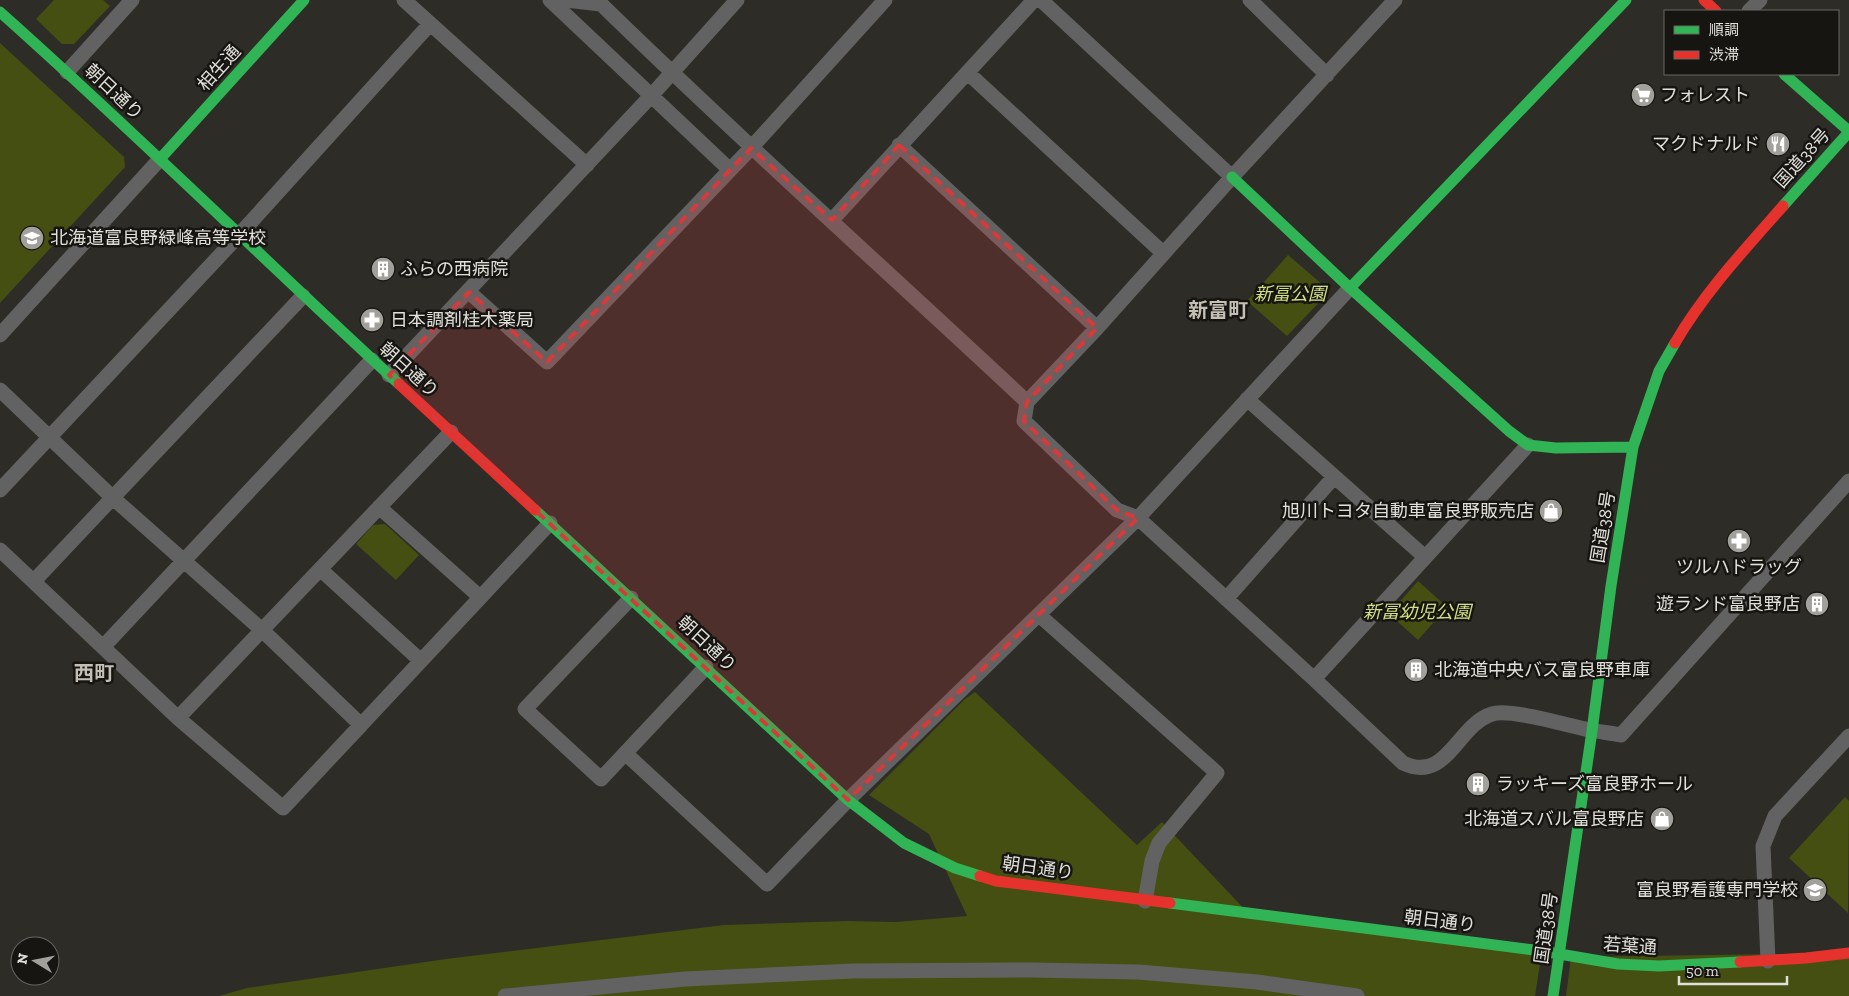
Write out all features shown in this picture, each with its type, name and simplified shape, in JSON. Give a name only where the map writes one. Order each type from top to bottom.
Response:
[{"type":"main road","name":"相生通","points":[[160,159],[304,0]]},
{"type":"main road","points":[[1350,288],[1626,0]]},
{"type":"main road","points":[[1704,0],[1715,10]]},
{"type":"main road","name":"朝日通り","points":[[0,12],[160,159],[303,296],[848,800],[904,843],[955,868],[996,881],[1559,954]]},
{"type":"main road","points":[[1785,75],[1849,131]]},
{"type":"main road","name":"国道38号","points":[[1553,996],[1611,586],[1634,447],[1659,371],[1690,317],[1748,246],[1849,131]]},
{"type":"main road","points":[[1232,177],[1350,288],[1509,431],[1528,445],[1556,448],[1634,447]]},
{"type":"main road","name":"若葉通","points":[[1559,954],[1618,964],[1659,966],[1768,961],[1849,953]]},
{"type":"street","points":[[67,72],[132,0]]},
{"type":"street","points":[[404,0],[587,165]]},
{"type":"street","points":[[550,0],[730,170]]},
{"type":"street","points":[[566,0],[601,4],[750,148],[832,220],[1027,402]]},
{"type":"street","points":[[389,375],[672,74],[737,0]]},
{"type":"street","points":[[469,292],[547,362],[730,170],[884,0]]},
{"type":"street","points":[[832,220],[1034,0]]},
{"type":"street","points":[[1041,0],[1232,177]]},
{"type":"street","points":[[1250,0],[1327,75]]},
{"type":"street","points":[[1394,0],[1097,328],[1027,402],[1024,421],[1117,510],[1138,518],[1314,679],[1402,764],[1412,768],[1427,768],[1438,763],[1476,724],[1493,714],[1512,713],[1592,731],[1621,735],[1849,481]]},
{"type":"street","points":[[1750,10],[1760,0]]},
{"type":"street","points":[[0,490],[51,438],[240,234],[430,24]]},
{"type":"street","points":[[968,73],[1163,253]]},
{"type":"street","points":[[899,146],[1097,328]]},
{"type":"street","points":[[0,335],[160,159]]},
{"type":"street","points":[[625,753],[767,884],[848,800],[1138,518],[1350,288]]},
{"type":"street","points":[[34,581],[303,296]]},
{"type":"street","points":[[103,647],[372,360]]},
{"type":"street","points":[[0,390],[113,498],[262,630],[362,725]]},
{"type":"street","points":[[1247,399],[1425,557]]},
{"type":"street","points":[[178,718],[451,432]]},
{"type":"street","points":[[1314,679],[1528,445]]},
{"type":"street","points":[[1226,599],[1334,477]]},
{"type":"street","points":[[379,507],[480,597]]},
{"type":"street","points":[[0,550],[178,718],[284,808],[550,523]]},
{"type":"street","points":[[320,569],[421,661]]},
{"type":"street","points":[[631,598],[525,709],[601,779],[706,667]]},
{"type":"street","points":[[1039,615],[1217,773],[1159,844],[1152,861],[1145,901]]},
{"type":"street","points":[[1768,961],[1763,846],[1775,816],[1849,736]]},
{"type":"street","points":[[505,996],[685,978],[854,971],[1032,970],[1138,972],[1257,982],[1357,996]]},
{"type":"highlighted area","points":[[899,145],[1097,328],[1027,402],[1024,421],[1117,510],[1138,518],[848,800],[389,375],[469,292],[547,362],[751,148],[832,220]]},
{"type":"green space","points":[[54,0],[103,0],[110,6],[74,44],[62,44],[36,19]]},
{"type":"green space","name":"北海道富良野緑峰高等学校","points":[[0,43],[124,157],[125,167],[0,303]]},
{"type":"green space","name":"新冨公園","points":[[1288,255],[1330,291],[1287,336],[1247,301]]},
{"type":"green space","points":[[385,524],[419,555],[396,580],[356,544],[373,525]]},
{"type":"green space","name":"新冨幼児公園","points":[[1418,581],[1447,607],[1418,640],[1389,614]]},
{"type":"green space","points":[[975,692],[1137,845],[1162,822],[1250,915],[1542,951],[1535,996],[219,996],[247,988],[446,959],[724,925],[847,921],[896,922],[967,916],[929,834],[869,795],[965,699]]},
{"type":"green space","points":[[1845,797],[1849,801],[1848,913],[1789,858]]},
{"type":"green space","points":[[1849,953],[1849,996],[1566,996],[1571,957]]},
{"type":"traffic: fast","points":[[160,159],[304,0]]},
{"type":"traffic: fast","points":[[1350,288],[1626,0]]},
{"type":"traffic: fast","points":[[0,12],[101,104],[399,384]]},
{"type":"traffic: fast","points":[[1785,75],[1849,131]]},
{"type":"traffic: fast","points":[[1783,206],[1849,132]]},
{"type":"traffic: fast","points":[[1232,177],[1350,288],[1509,431],[1528,445],[1556,448],[1633,447]]},
{"type":"traffic: fast","points":[[1553,996],[1611,586],[1633,447],[1659,371],[1675,343]]},
{"type":"traffic: fast","points":[[535,510],[848,800],[904,843],[955,868],[980,876]]},
{"type":"traffic: fast","points":[[1170,903],[1542,951],[1618,964],[1659,966],[1740,962]]},
{"type":"traffic: jam","points":[[1704,0],[1715,10]]},
{"type":"traffic: jam","points":[[1675,343],[1712,289],[1783,206]]},
{"type":"traffic: jam","points":[[399,384],[535,510]]},
{"type":"traffic: jam","points":[[980,876],[996,881],[1170,903]]},
{"type":"traffic: jam","points":[[1740,962],[1849,953]]},
{"type":"place","name":"フォレスト","points":[[1643,95]]},
{"type":"place","name":"マクドナルド","points":[[1778,144]]},
{"type":"place","name":"北海道富良野緑峰高等学校","points":[[32,238]]},
{"type":"place","name":"ふらの西病院","points":[[383,269]]},
{"type":"place","name":"日本調剤桂木薬局","points":[[372,320]]},
{"type":"place","name":"旭川トヨタ自動車富良野販売店","points":[[1551,511]]},
{"type":"place","name":"ツルハドラッグ","points":[[1739,541]]},
{"type":"place","name":"遊ランド富良野店","points":[[1817,604]]},
{"type":"place","name":"北海道中央バス富良野車庫","points":[[1416,670]]},
{"type":"place","name":"ラッキーズ富良野ホール","points":[[1478,784]]},
{"type":"place","name":"北海道スバル富良野店","points":[[1662,819]]},
{"type":"place","name":"富良野看護専門学校","points":[[1815,890]]},
{"type":"district","name":"新富町","points":[[1218,310]]},
{"type":"district","name":"西町","points":[[94,673]]}]
